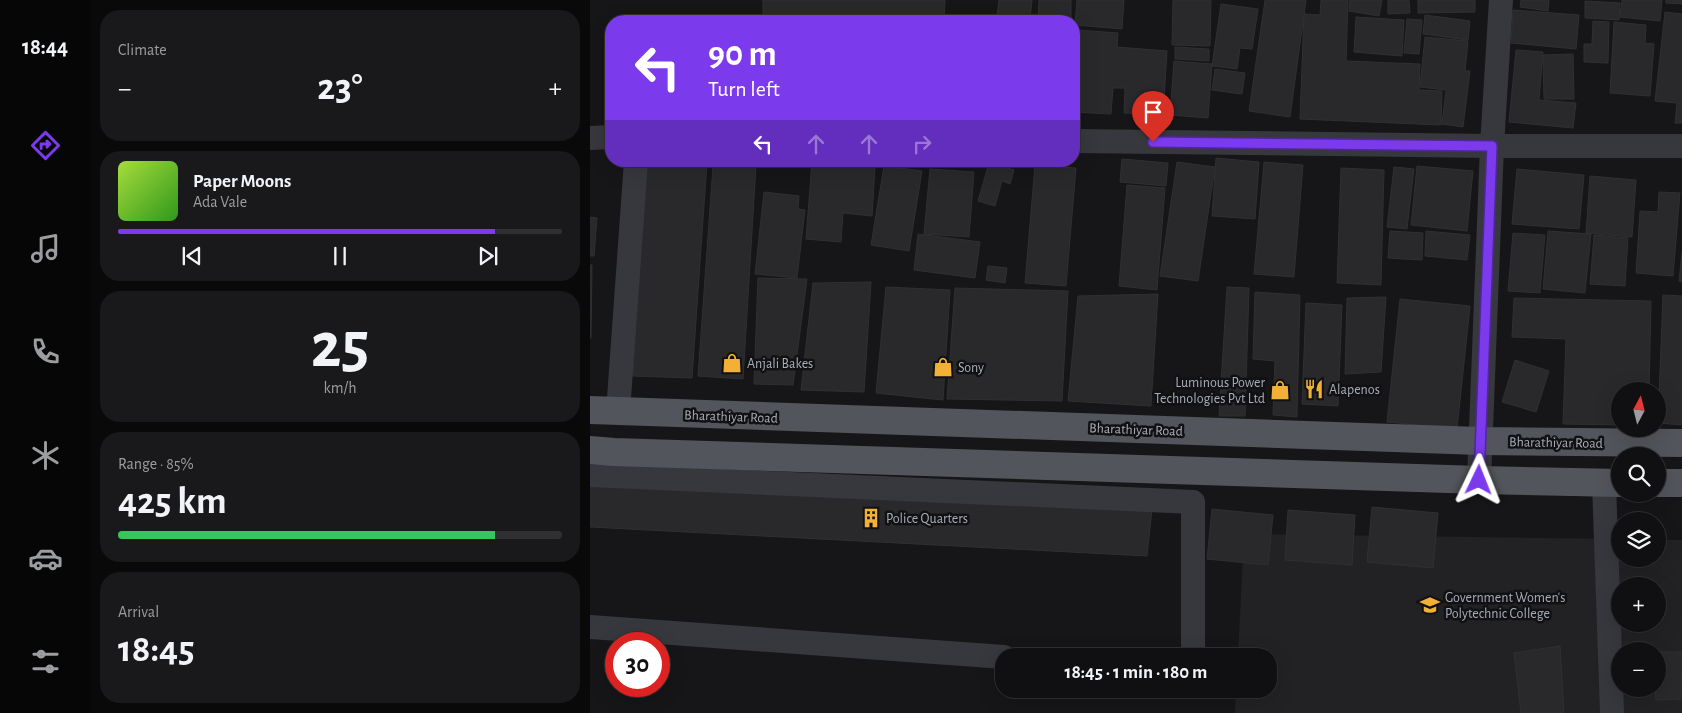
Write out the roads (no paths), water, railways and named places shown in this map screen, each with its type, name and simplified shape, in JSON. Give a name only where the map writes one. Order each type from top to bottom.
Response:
[{"type":"main road","name":"Bharathiyar Road","points":[[590,410],[1480,441],[1682,443]]},
{"type":"main road","points":[[590,450],[1611,483]]},
{"type":"main road","points":[[1666,483],[1682,483]]},
{"type":"street","points":[[1479,480],[1492,146],[1501,0]]},
{"type":"street","points":[[590,138],[605,137]]},
{"type":"street","points":[[1080,142],[1682,146]]},
{"type":"street","points":[[618,412],[636,167]]},
{"type":"street","points":[[590,475],[1193,502],[1193,648]]},
{"type":"street","points":[[1612,502],[1612,713]]},
{"type":"street","points":[[590,627],[995,656]]},
{"type":"place","name":"Anjali Bakes","points":[[732,363]]},
{"type":"place","name":"Sony","points":[[943,367]]},
{"type":"place","name":"Alapenos","points":[[1314,389]]},
{"type":"place","name":"Luminous Power Technologies Pvt Ltd","points":[[1280,390]]},
{"type":"place","name":"Police Quarters","points":[[871,518]]},
{"type":"place","name":"Government Women's Polytechnic College","points":[[1430,605]]}]
